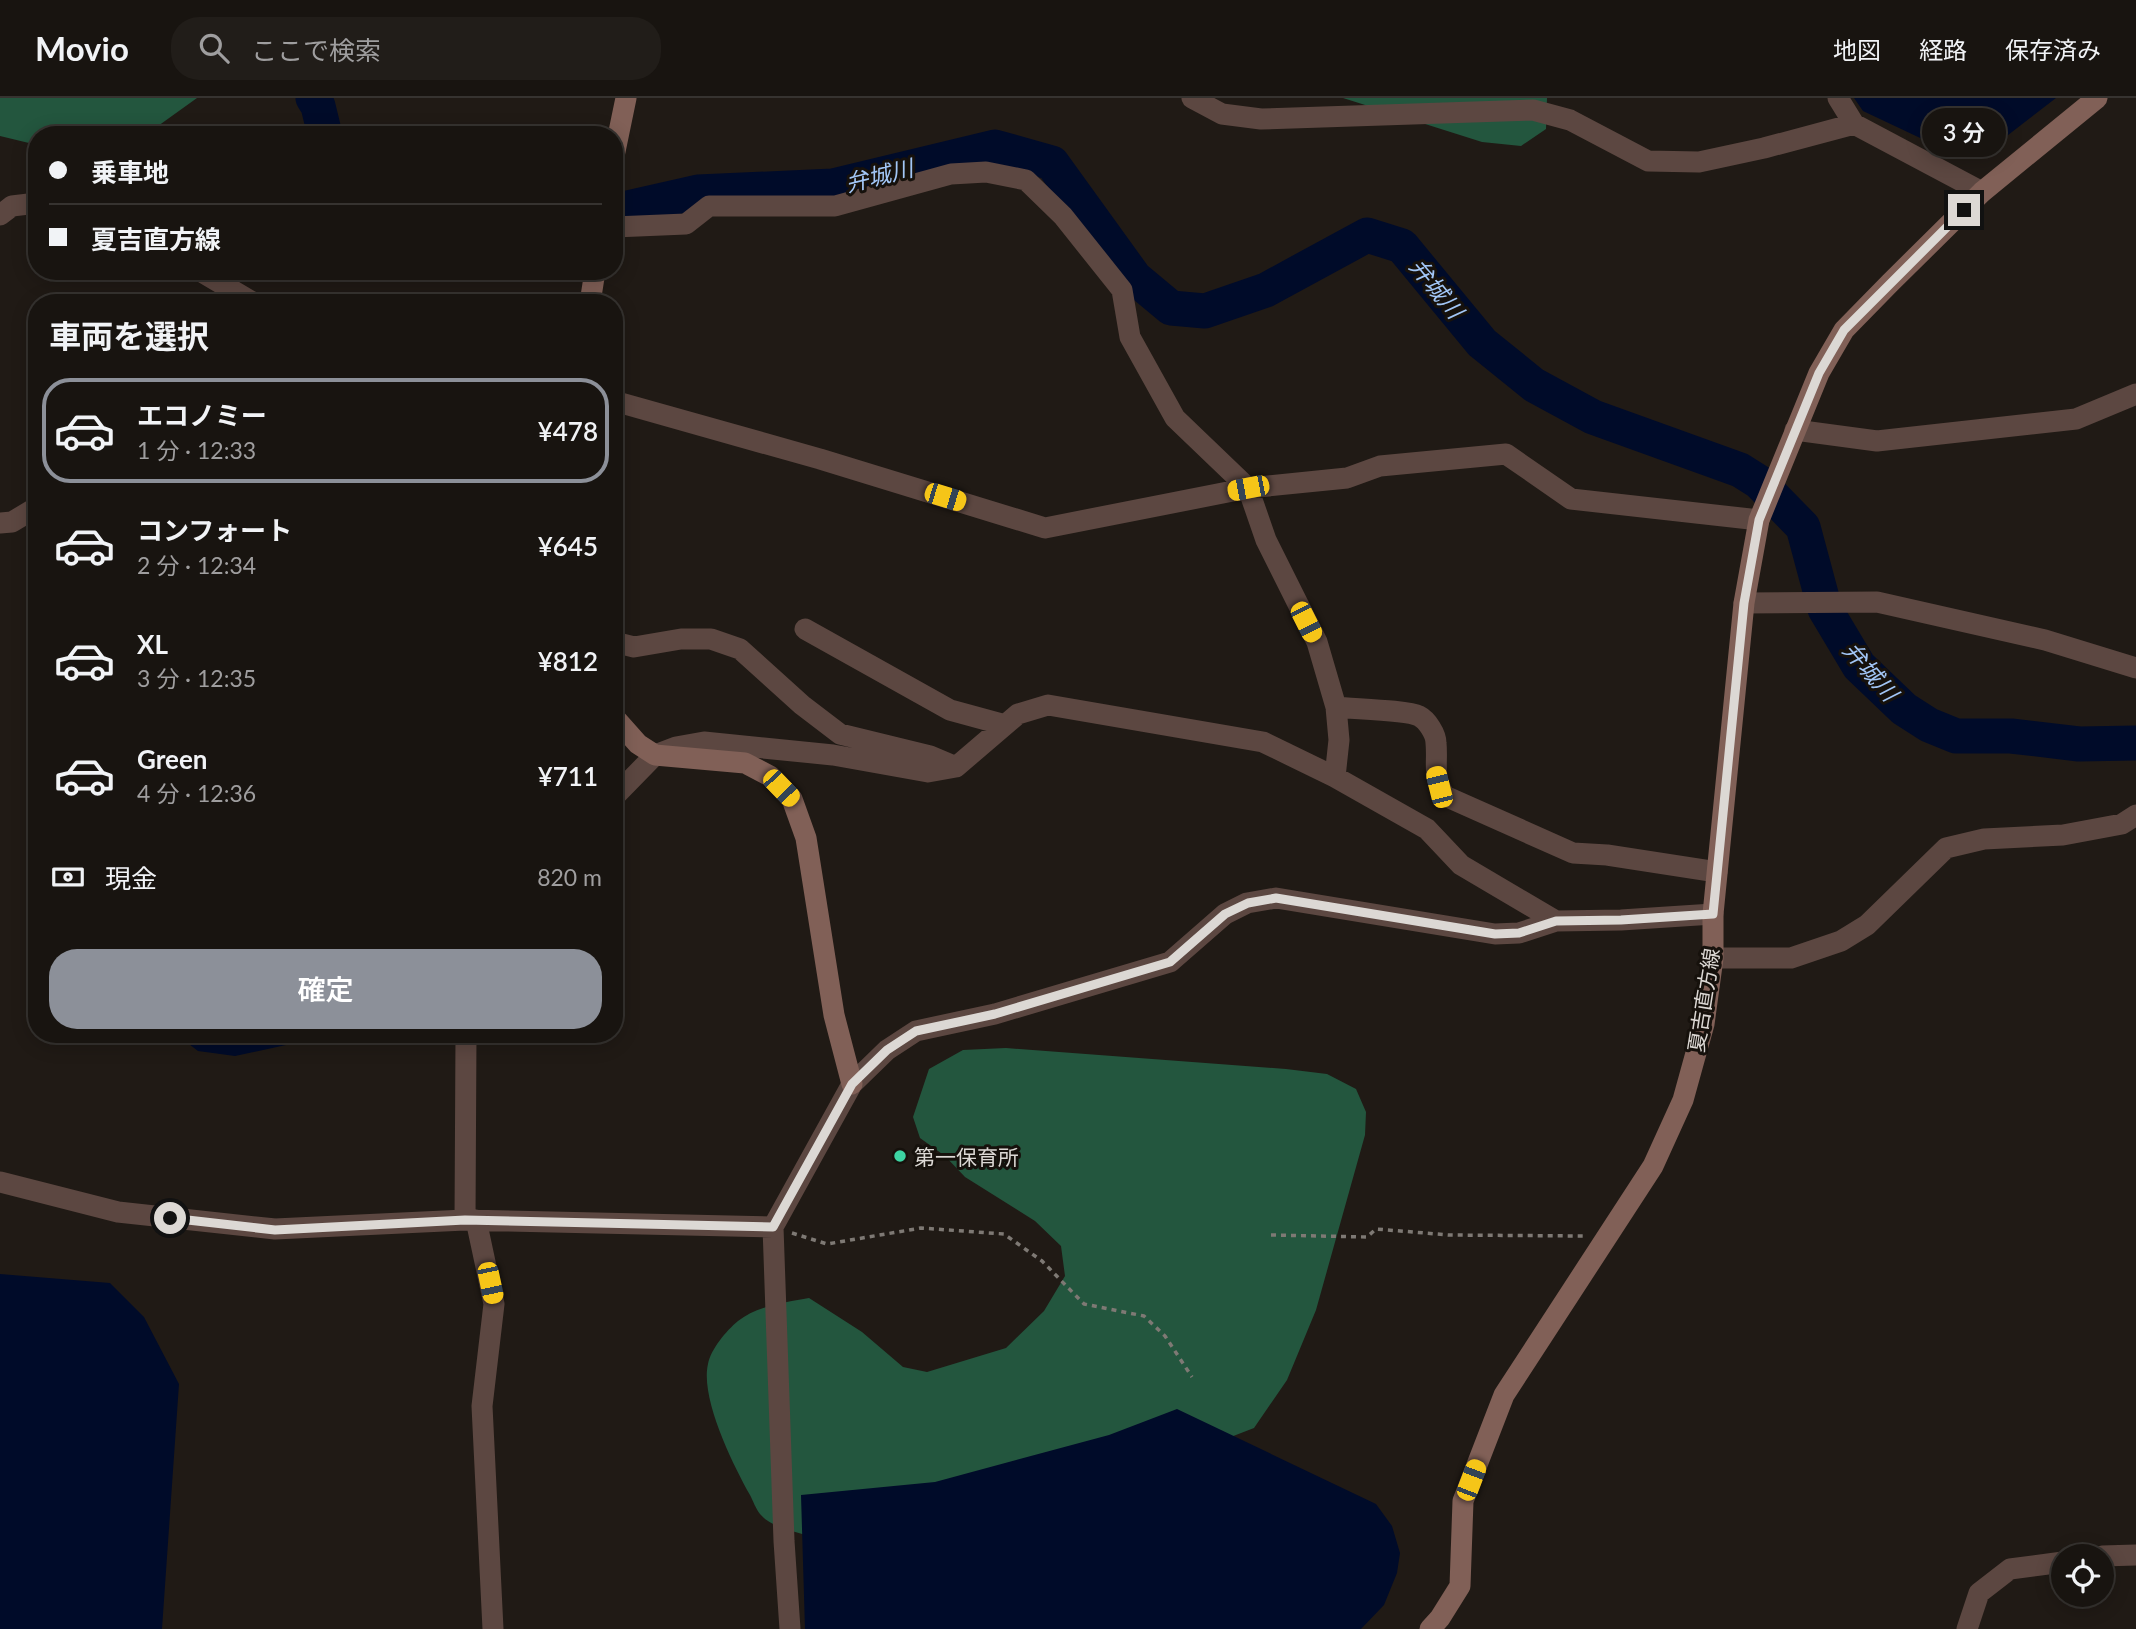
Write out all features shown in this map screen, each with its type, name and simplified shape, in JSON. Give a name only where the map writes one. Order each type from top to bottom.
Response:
[{"type":"main road","points":[[620,126],[626,98]]},
{"type":"main road","name":"夏吉直方線","points":[[1430,1629],[1460,1586],[1463,1501],[1504,1395],[1653,1166],[1683,1100],[1704,1024],[1713,958],[1713,914],[1744,603],[1759,520],[1819,373],[1844,330],[1982,192],[2097,98]]},
{"type":"main road","points":[[623,727],[638,744],[655,755],[745,763],[770,776],[792,799],[806,838],[834,1015],[852,1084]]},
{"type":"street","points":[[1192,98],[1222,114],[1261,119],[1533,110],[1570,120],[1648,161],[1699,162],[1854,124]]},
{"type":"street","points":[[1838,98],[1854,124],[1982,192]]},
{"type":"street","points":[[623,227],[686,224],[709,206],[835,206],[951,174],[986,172],[1026,180],[1063,216],[1122,290],[1130,337],[1175,418],[1248,488],[1266,541],[1317,642],[1336,707],[1339,740],[1335,777]]},
{"type":"street","points":[[0,215],[12,206],[28,204]]},
{"type":"street","points":[[215,280],[239,294]]},
{"type":"street","points":[[1795,430],[1877,441],[2076,419],[2136,394]]},
{"type":"street","points":[[623,404],[820,459],[1045,528],[1248,488],[1347,478],[1380,466],[1506,454],[1571,499],[1759,520]]},
{"type":"street","points":[[0,523],[12,522],[28,512]]},
{"type":"street","points":[[1744,603],[1877,602],[2045,640],[2136,668]]},
{"type":"street","points":[[805,629],[950,710],[1005,725]]},
{"type":"street","points":[[623,644],[634,647],[681,639],[711,639],[740,649],[802,705],[840,734],[930,756],[956,767]]},
{"type":"street","points":[[623,788],[655,755],[676,747],[704,742],[833,755],[928,772],[956,767],[1018,714],[1048,705],[1263,742],[1335,777],[1427,829],[1461,865],[1556,921]]},
{"type":"street","points":[[1336,707],[1419,716],[1431,728],[1437,741],[1434,769],[1439,787],[1445,796],[1573,853],[1607,855],[1717,872]]},
{"type":"street","points":[[1713,958],[1791,958],[1840,941],[1867,925],[1945,848],[1984,839],[2063,835],[2122,824],[2136,816]]},
{"type":"street","points":[[790,1629],[784,1541],[773,1227],[852,1084],[887,1050],[916,1031],[995,1014],[1170,962],[1225,914],[1248,903],[1276,898],[1495,934],[1519,933],[1556,921],[1713,914]]},
{"type":"street","points":[[466,1043],[471,1220],[494,1304],[482,1406],[493,1629]]},
{"type":"street","points":[[0,1182],[118,1212],[275,1230],[471,1220],[773,1227]]},
{"type":"street","points":[[2114,1556],[2136,1555]]},
{"type":"street","points":[[1967,1629],[1979,1593],[2010,1569],[2051,1564]]},
{"type":"path","points":[[773,1227],[827,1244],[921,1228],[1004,1234],[1042,1261],[1084,1304],[1143,1316],[1165,1336],[1192,1377]]},
{"type":"path","points":[[1271,1235],[1367,1237],[1376,1229],[1448,1235],[1609,1237]]},
{"type":"green space","points":[[0,98],[197,98],[158,126],[28,126],[28,143],[0,136]]},
{"type":"green space","points":[[1343,98],[1547,98],[1546,129],[1521,146],[1482,142]]},
{"type":"green space","points":[[1006,1048],[1286,1069],[1327,1074],[1356,1089],[1366,1112],[1365,1135],[1316,1310],[1287,1380],[1254,1428],[1223,1440],[813,1537],[778,1526],[765,1519],[756,1507],[727,1449],[709,1395],[707,1378],[712,1352],[738,1321],[763,1308],[809,1298],[862,1332],[903,1367],[927,1372],[1006,1348],[1044,1311],[1065,1276],[1061,1246],[1035,1221],[965,1177],[945,1156],[920,1138],[913,1117],[929,1069],[963,1050]]},
{"type":"water","points":[[1854,98],[2056,98],[1986,152],[1952,153],[1863,111]]},
{"type":"water","points":[[188,1043],[286,1045],[235,1056],[198,1051]]},
{"type":"water","points":[[0,1274],[110,1283],[144,1317],[179,1384],[162,1629],[0,1629]]},
{"type":"water","points":[[1177,1409],[1376,1504],[1392,1526],[1400,1553],[1397,1573],[1384,1605],[1361,1629],[805,1629],[801,1495],[935,1482],[1109,1435]]},
{"type":"waterway","name":"弁城川","points":[[313,98],[323,126]]},
{"type":"waterway","name":"弁城川","points":[[623,209],[698,192],[833,186],[995,147],[1052,163],[1135,278],[1171,308],[1205,311],[1266,290],[1367,235],[1402,246],[1482,343],[1534,385],[1593,417],[1740,470],[1759,482],[1803,527],[1825,609],[1859,666],[1904,709],[1929,725],[1956,736],[2011,736],[2079,744],[2136,743]]},
{"type":"place","name":"第一保育所","points":[[900,1156]]},
{"type":"route","points":[[170,1218],[275,1230],[465,1220],[773,1227],[852,1084],[887,1050],[916,1031],[995,1014],[1170,962],[1225,914],[1248,903],[1276,898],[1495,934],[1519,933],[1556,921],[1713,914],[1744,603],[1759,520],[1819,373],[1844,330],[1964,210]]}]
